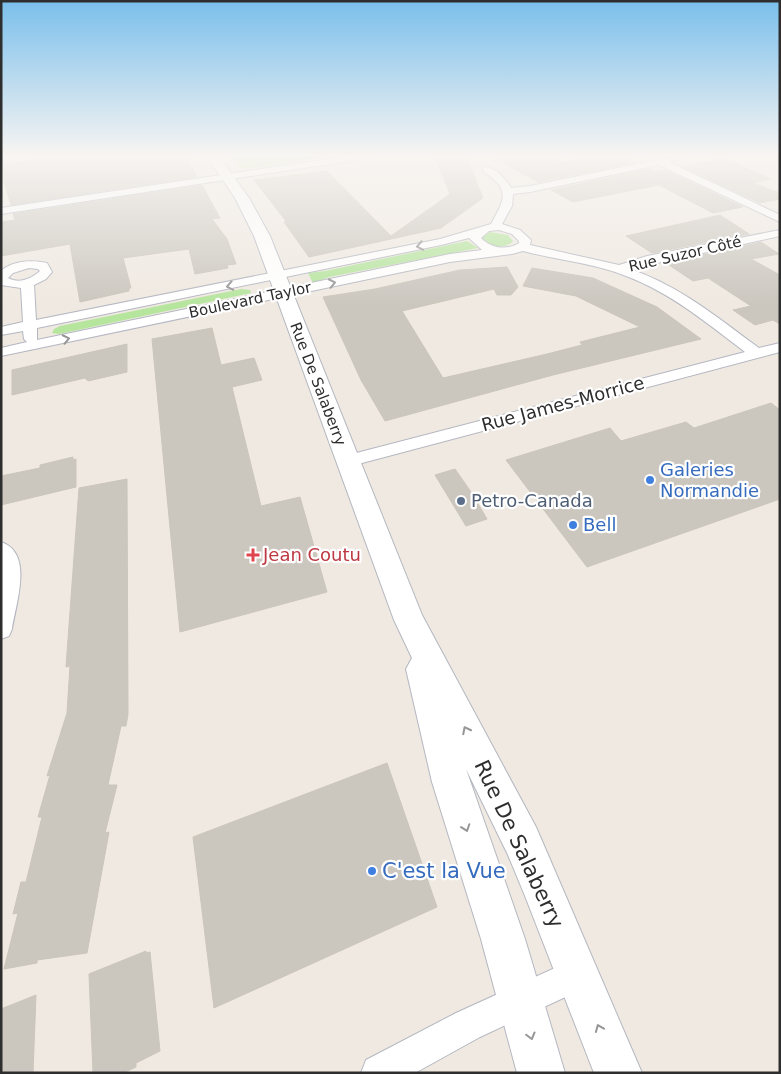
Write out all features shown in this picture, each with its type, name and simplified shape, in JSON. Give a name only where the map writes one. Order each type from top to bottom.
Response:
[{"type":"main road","name":"Rue De Salaberry","points":[[246,205],[281,284],[409,620],[522,841],[618,1073]]},
{"type":"main road","name":"Rue De Salaberry","points":[[409,620],[451,782],[496,918],[521,1000],[540,1073]]},
{"type":"street","points":[[1,211],[39,205]]},
{"type":"street","points":[[507,205],[496,227],[520,234],[525,240],[522,247],[620,270],[646,280],[676,296],[756,353]]},
{"type":"street","points":[[751,205],[780,219]]},
{"type":"street","name":"Boulevard Taylor","points":[[1,352],[281,284],[496,227]]},
{"type":"street","points":[[478,232],[475,236],[478,242],[499,251]]},
{"type":"street","name":"Rue Suzor Côté","points":[[620,270],[626,266],[647,260],[780,233]]},
{"type":"street","name":"Boulevard Taylor","points":[[1,331],[281,284],[455,257],[513,251],[522,247]]},
{"type":"street","points":[[28,283],[31,346]]},
{"type":"street","name":"Rue James-Morrice","points":[[347,461],[780,347]]},
{"type":"street","points":[[1,550],[9,557],[11,568],[1,629]]},
{"type":"street","points":[[379,1073],[468,1024],[577,974]]},
{"type":"green space","points":[[490,232],[508,235],[513,241],[506,246],[489,244],[482,238]]},
{"type":"green space","points":[[467,241],[478,248],[329,277],[313,283],[308,273],[325,271]]},
{"type":"green space","points":[[241,289],[250,290],[251,293],[59,334],[52,333],[54,329],[60,326]]},
{"type":"building","points":[[71,205],[213,205],[220,218],[212,219],[227,239],[236,264],[227,265],[228,268],[195,274],[189,249],[123,258],[131,288],[129,288],[129,291],[80,302],[70,244],[1,256],[1,222],[15,220],[13,214]]},
{"type":"building","points":[[274,205],[361,205],[391,236],[434,205],[473,205],[441,228],[309,257]]},
{"type":"building","points":[[698,205],[739,205],[743,207],[713,213]]},
{"type":"building","points":[[720,215],[749,234],[652,253],[626,236]]},
{"type":"building","points":[[761,242],[779,254],[751,259],[780,275],[780,324],[773,320],[755,325],[733,310],[751,306],[708,278],[693,281],[666,263]]},
{"type":"building","points":[[507,267],[518,287],[511,295],[497,295],[494,289],[402,311],[443,378],[582,345],[580,342],[640,327],[576,296],[523,286],[532,268],[593,278],[657,307],[701,339],[553,375],[385,421],[361,380],[323,297],[375,289],[460,270]]},
{"type":"building","points":[[212,328],[221,365],[254,358],[262,380],[232,387],[261,506],[300,497],[327,592],[180,632],[152,339]]},
{"type":"building","points":[[127,344],[127,372],[88,381],[85,378],[12,395],[12,370]]},
{"type":"building","name":"Galeries Normandie","points":[[771,403],[780,410],[780,499],[587,567],[506,460],[610,428],[621,441],[686,422],[694,428]]},
{"type":"building","points":[[73,457],[73,460],[76,459],[76,487],[1,505],[1,476],[40,468],[40,465]]},
{"type":"building","points":[[455,469],[487,519],[466,526],[435,475]]},
{"type":"building","points":[[127,479],[128,714],[126,726],[121,726],[108,785],[117,785],[105,833],[109,832],[87,953],[37,960],[37,963],[4,969],[18,913],[13,914],[21,882],[26,882],[42,817],[38,817],[50,775],[47,776],[67,713],[70,666],[66,667],[79,488]]},
{"type":"building","points":[[387,763],[437,907],[214,1008],[193,837]]},
{"type":"building","points":[[146,951],[146,953],[150,952],[160,1051],[136,1063],[136,1067],[123,1073],[93,1073],[89,974]]},
{"type":"building","points":[[36,995],[33,1073],[1,1073],[1,1009]]},
{"type":"place","name":"Galeries Normandie","points":[[650,480]]},
{"type":"place","name":"Petro-Canada","points":[[461,501]]},
{"type":"place","name":"Bell","points":[[573,525]]},
{"type":"place","name":"Jean Coutu","points":[[253,555]]},
{"type":"place","name":"C'est la Vue","points":[[372,871]]}]
